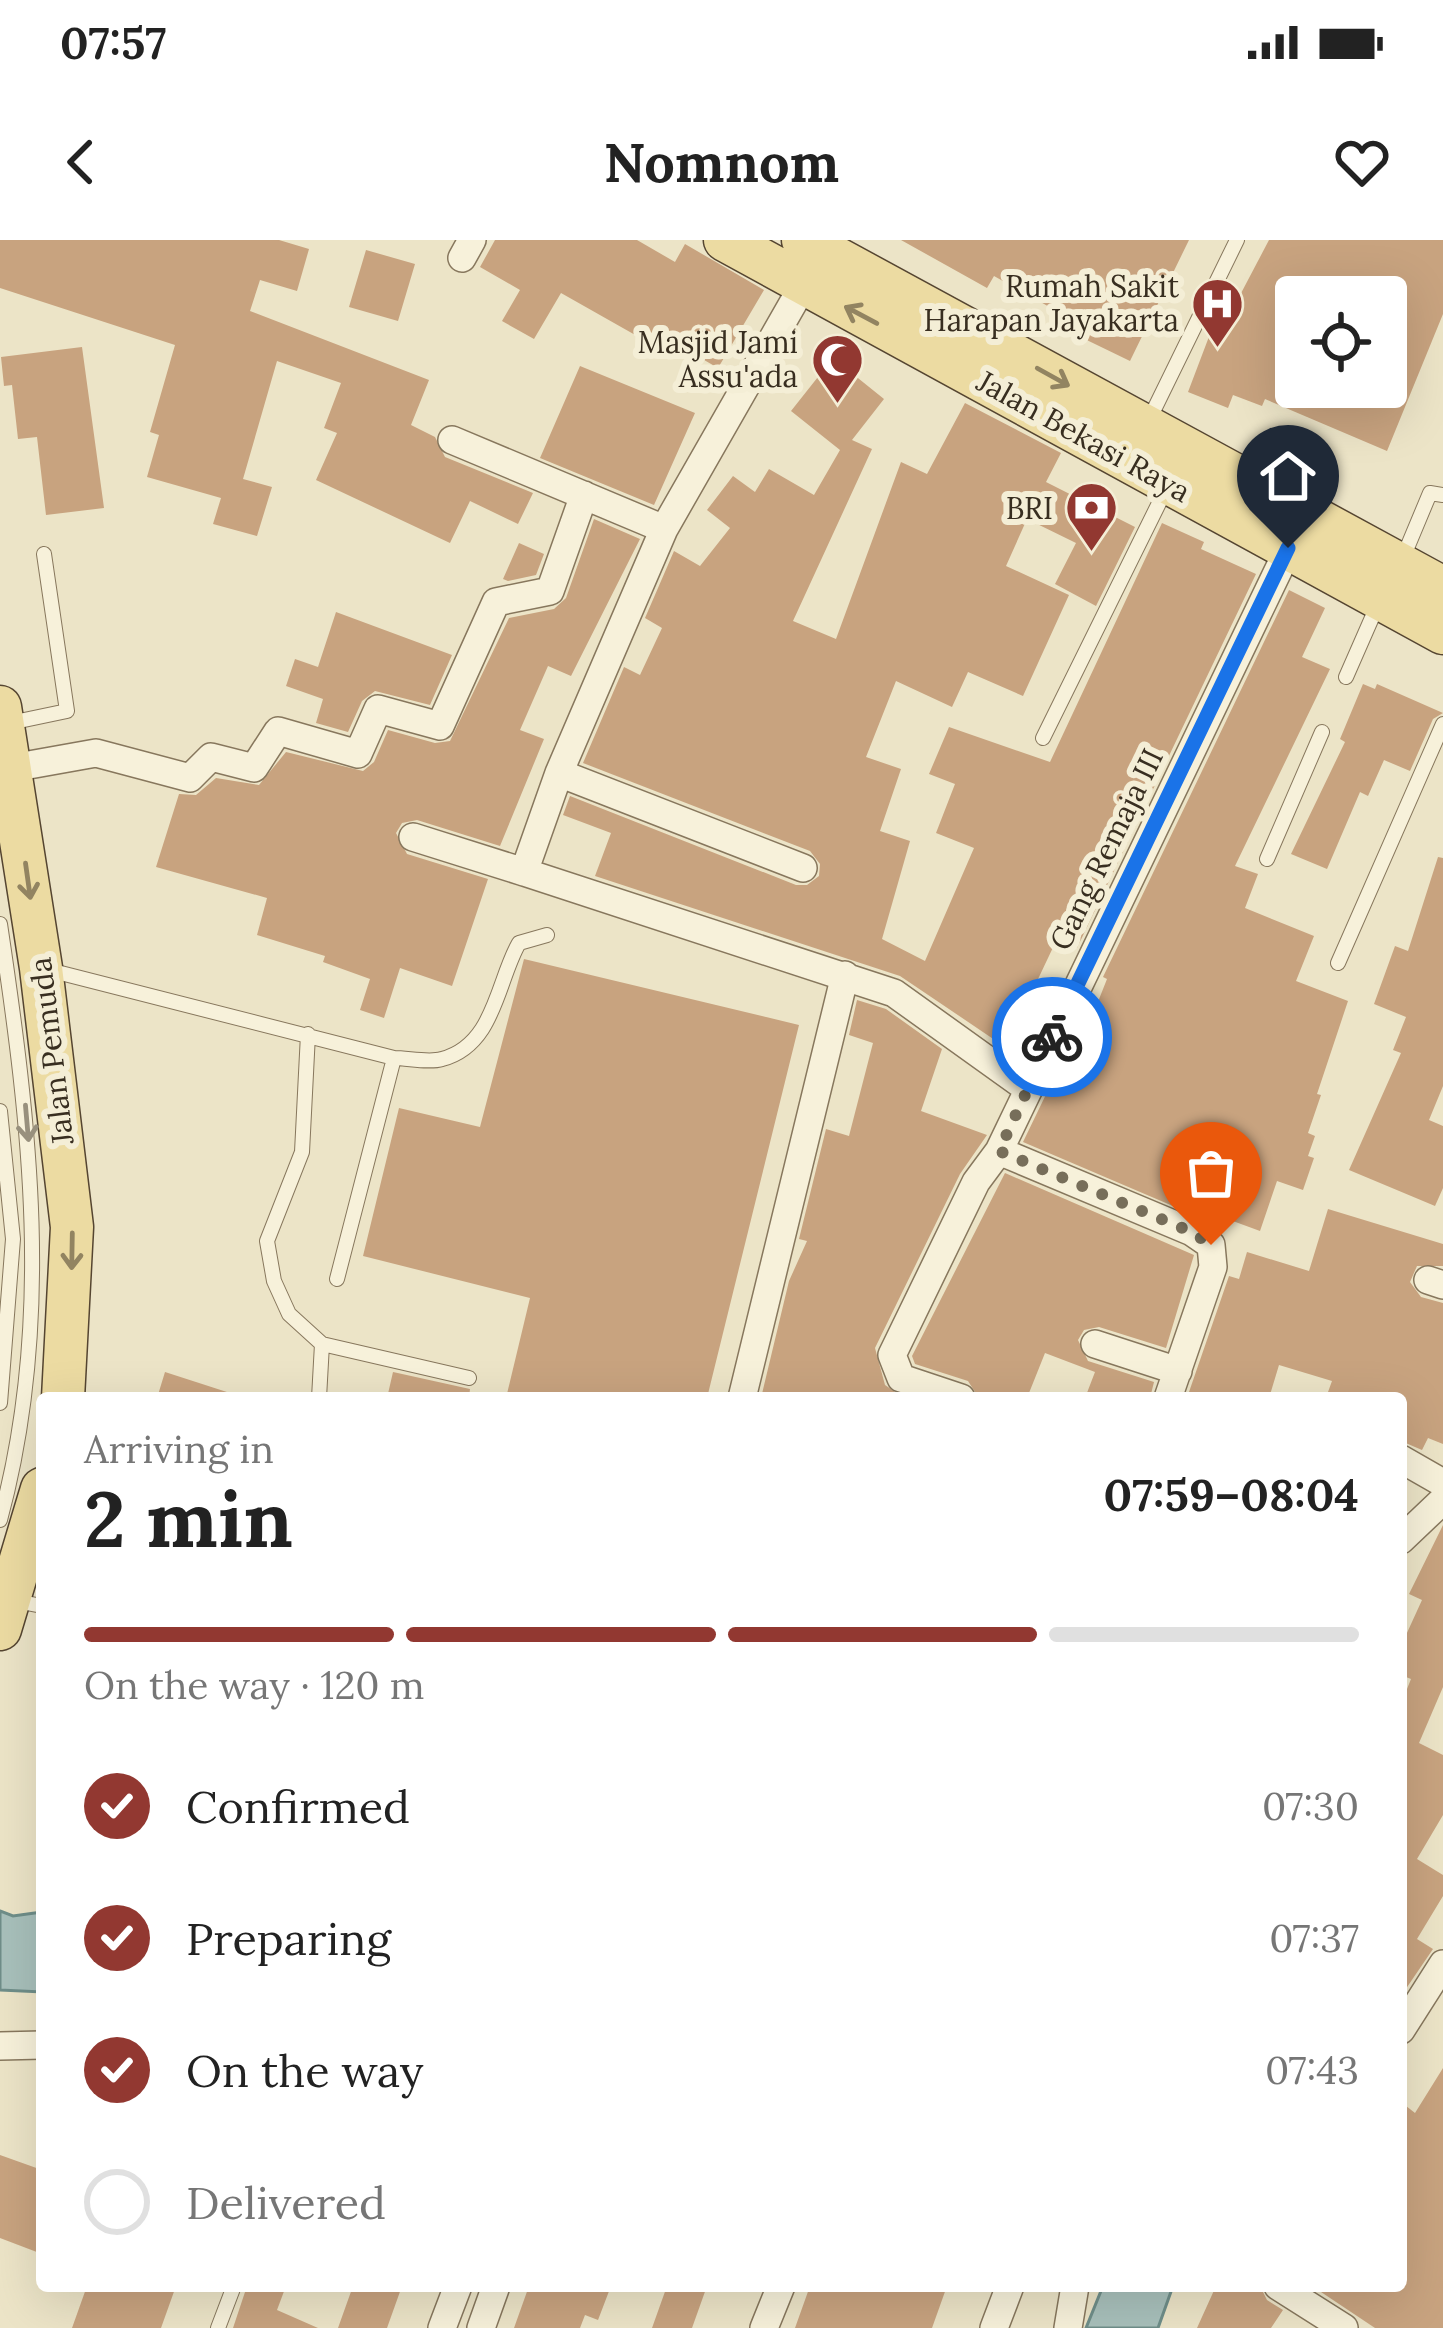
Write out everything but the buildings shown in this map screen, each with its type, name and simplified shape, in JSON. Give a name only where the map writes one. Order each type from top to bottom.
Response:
[{"type":"main road","name":"Jalan Bekasi Raya","points":[[725,240],[1288,548],[1390,581],[1443,588]]},
{"type":"main road","name":"Jalan Bekasi Raya","points":[[802,240],[1145,428],[1390,581],[1443,632]]},
{"type":"main road","name":"Jalan Pemuda","points":[[1,719],[41,968],[72,1227],[63,1392]]},
{"type":"main road","points":[[18,1612],[36,1520]]},
{"type":"street","points":[[524,872],[559,773],[664,530],[804,284]]},
{"type":"street","points":[[452,440],[664,530]]},
{"type":"street","points":[[12,768],[96,753],[190,778],[212,757],[254,768],[278,731],[358,754],[378,709],[440,726],[496,602],[550,591],[584,495]]},
{"type":"street","name":"Gang Remaja III","points":[[943,1392],[907,1381],[895,1371],[892,1355],[927,1275],[976,1182],[999,1151],[1288,548]]},
{"type":"street","points":[[559,773],[803,868]]},
{"type":"street","points":[[413,837],[893,993],[1028,1089]]},
{"type":"street","points":[[743,1392],[845,975]]},
{"type":"street","points":[[999,1151],[1192,1232],[1211,1245],[1213,1267],[1173,1385],[1095,1344]]},
{"type":"street","points":[[1407,1462],[1443,1483]]},
{"type":"street","points":[[1407,1534],[1443,1500]]},
{"type":"street","points":[[1407,2021],[1443,1964]]},
{"type":"street","points":[[0,2046],[36,2044]]},
{"type":"street","points":[[442,2328],[456,2292]]},
{"type":"street","points":[[481,2328],[494,2292]]},
{"type":"street","points":[[764,2328],[779,2292]]},
{"type":"street","points":[[994,2328],[1008,2292]]},
{"type":"street","points":[[1068,2328],[1074,2292]]},
{"type":"street","points":[[1287,2292],[1344,2328]]},
{"type":"lane","points":[[1145,428],[1237,240]]},
{"type":"lane","points":[[1043,738],[1169,483]]},
{"type":"lane","points":[[1346,676],[1430,494],[1443,495]]},
{"type":"lane","points":[[1,719],[67,711],[44,554]]},
{"type":"lane","points":[[1338,963],[1443,724]]},
{"type":"lane","points":[[1267,859],[1322,732]]},
{"type":"lane","points":[[0,924],[21,1065],[36,1267],[31,1355],[0,1520]]},
{"type":"lane","points":[[41,968],[394,1058],[443,1059],[471,1040],[502,994],[519,944],[547,935]]},
{"type":"lane","points":[[308,1034],[302,1152],[267,1241],[274,1282],[289,1314],[322,1344],[469,1378]]},
{"type":"lane","points":[[337,1279],[394,1058]]},
{"type":"lane","points":[[0,1111],[13,1239],[0,1403]]},
{"type":"lane","points":[[319,1392],[322,1344]]},
{"type":"lane","points":[[218,2328],[232,2292]]},
{"type":"water","points":[[0,1911],[13,1916],[36,1913],[36,1992],[0,1990]]},
{"type":"water","points":[[1101,2292],[1171,2292],[1158,2328],[1086,2328]]},
{"type":"way so far","points":[[1052,1037],[999,1151],[1192,1232],[1211,1245]]},
{"type":"place","name":"Rumah Sakit Harapan Jayakarta","points":[[1218,349]]},
{"type":"place","name":"Masjid Jami Assu'ada","points":[[837,405]]},
{"type":"place","name":"BRI","points":[[1092,554]]},
{"type":"route","points":[[1052,1037],[1288,548]]}]
